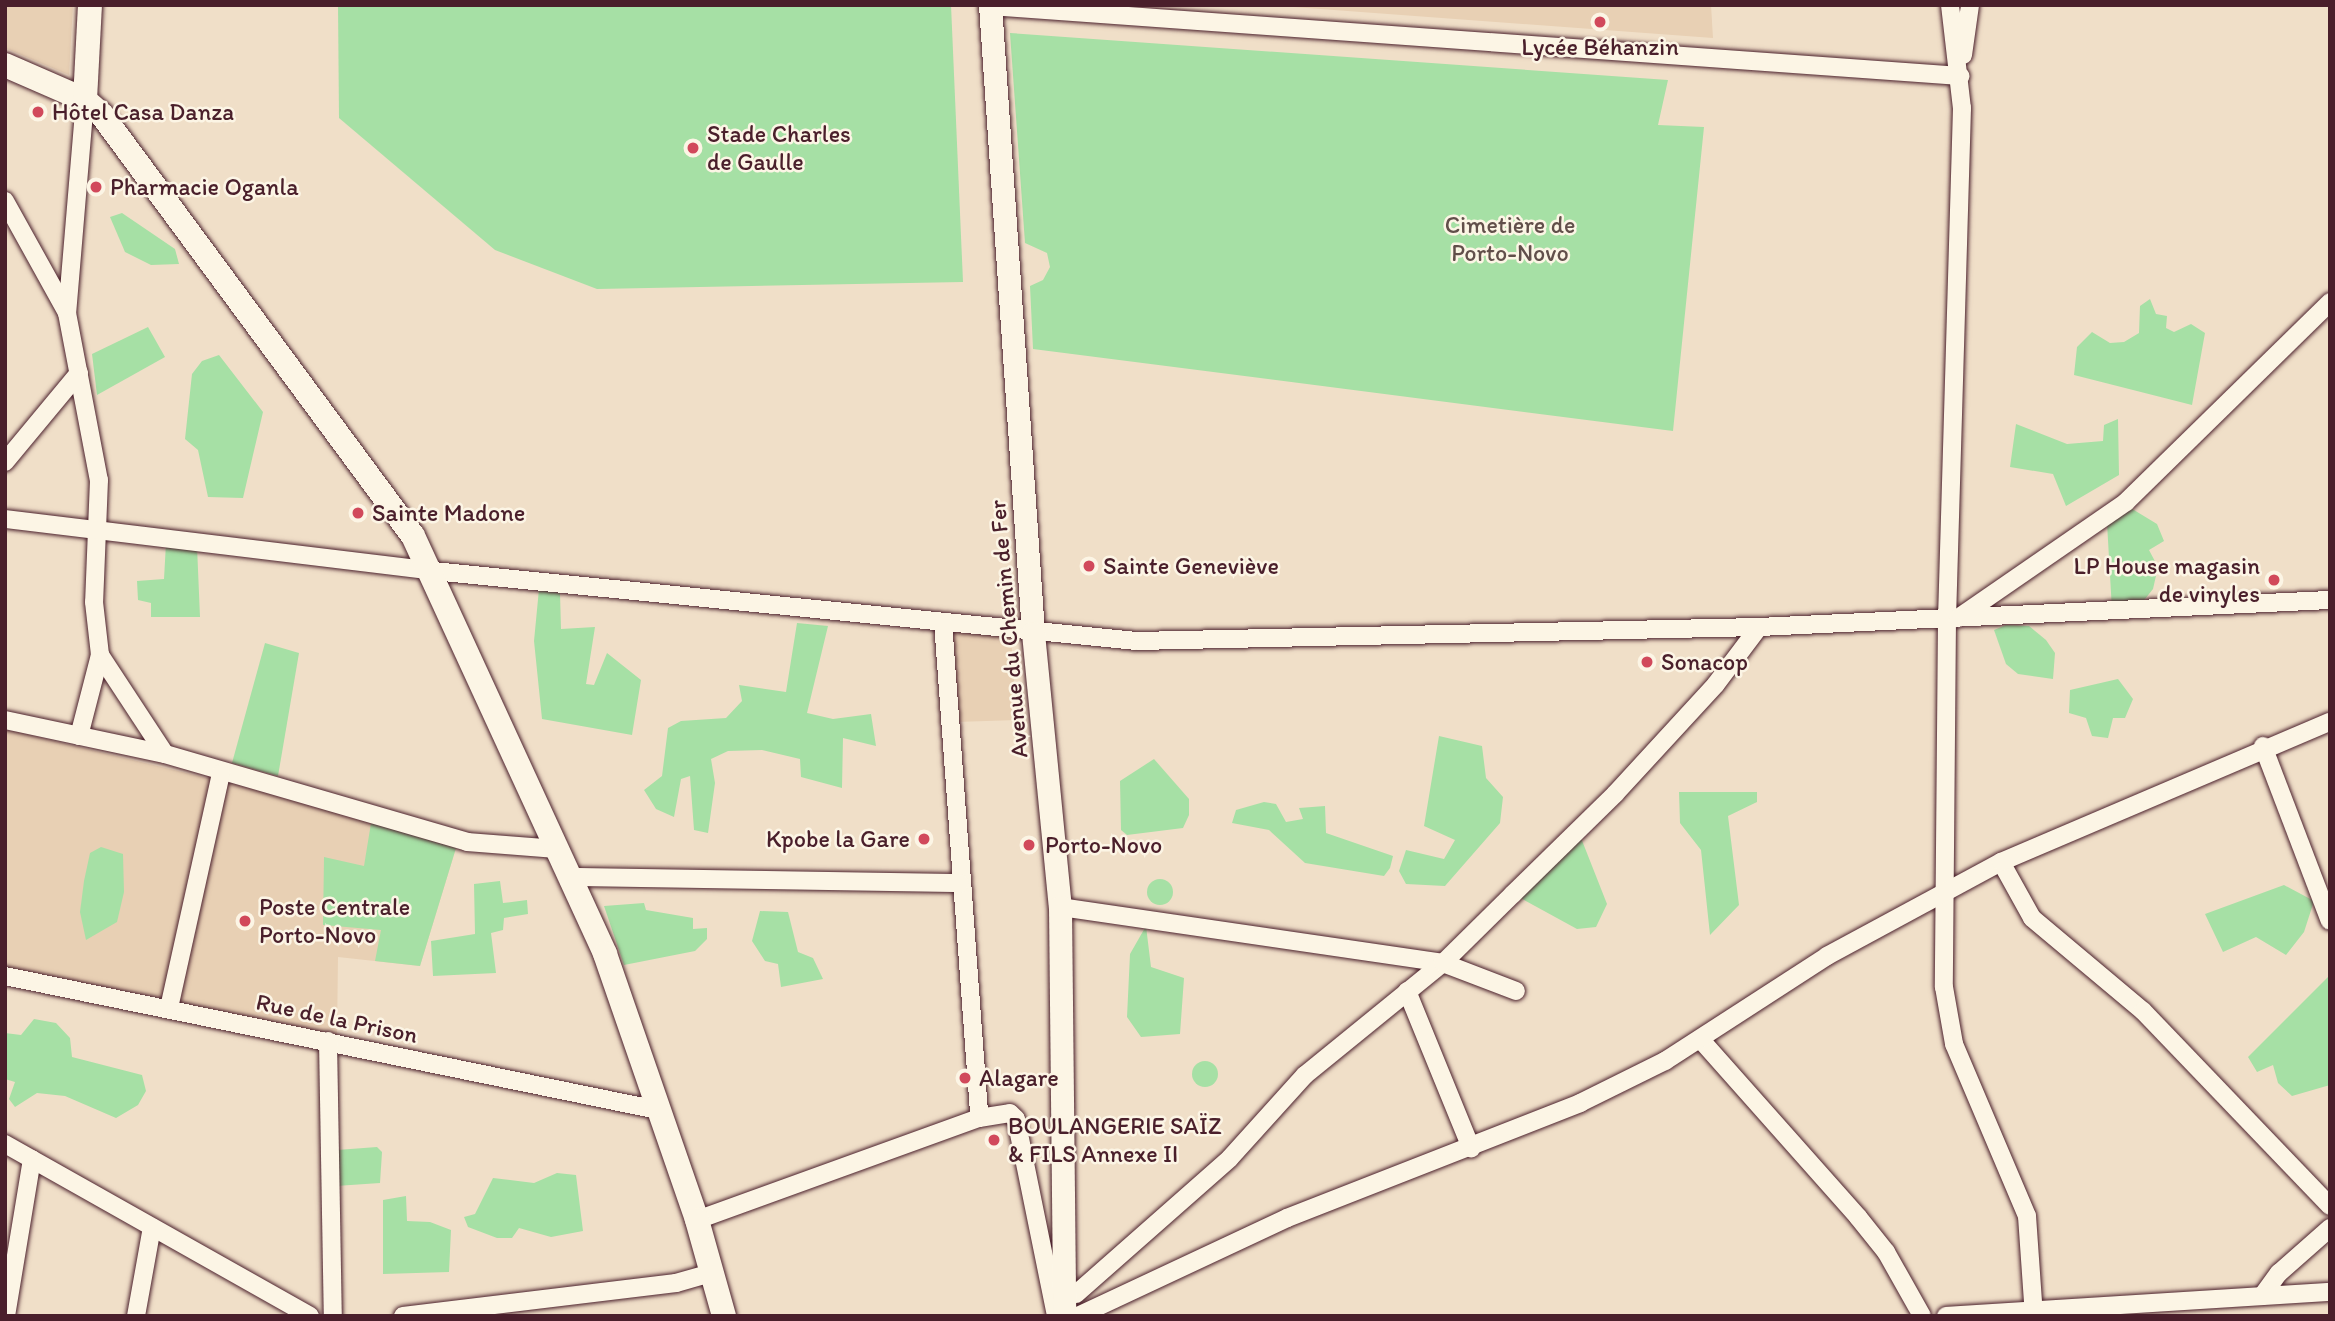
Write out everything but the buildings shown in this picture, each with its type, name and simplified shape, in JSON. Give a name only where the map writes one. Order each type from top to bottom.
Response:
[{"type":"main road","points":[[85,100],[90,5]]},
{"type":"main road","points":[[5,65],[85,100],[124,142],[398,511],[433,571],[605,954],[697,1220],[724,1316]]},
{"type":"street","points":[[1950,5],[1960,75]]},
{"type":"street","points":[[1970,5],[1960,75],[1952,619],[1944,894],[1946,1009],[1954,1044],[2027,1216],[2034,1312]]},
{"type":"street","points":[[990,6],[1960,75]]},
{"type":"street","name":"Avenue du Chemin de Fer","points":[[990,6],[1033,633],[1060,908],[1066,1248]]},
{"type":"street","points":[[79,736],[100,655],[94,602],[100,531],[96,460],[67,313],[85,100]]},
{"type":"street","points":[[5,201],[67,313]]},
{"type":"street","points":[[1952,619],[2135,495],[2330,302]]},
{"type":"street","points":[[5,462],[79,373]]},
{"type":"street","points":[[5,519],[433,571],[1033,633],[1227,642],[1759,627],[2330,600]]},
{"type":"street","points":[[943,622],[979,1118]]},
{"type":"street","points":[[1078,1310],[1230,1158],[1305,1075],[1443,963],[1615,794],[1716,684],[1759,627]]},
{"type":"street","points":[[100,655],[165,754]]},
{"type":"street","points":[[5,720],[165,754],[221,774],[467,842],[557,849]]},
{"type":"street","points":[[1078,1310],[1287,1218],[1580,1103],[1701,1040],[1827,956],[2001,862],[2263,746],[2330,722]]},
{"type":"street","points":[[2263,746],[2330,921]]},
{"type":"street","points":[[169,1008],[221,774]]},
{"type":"street","points":[[2001,862],[2032,918],[2143,1012],[2330,1206]]},
{"type":"street","points":[[572,877],[960,883]]},
{"type":"street","points":[[1060,908],[1443,963],[1516,991]]},
{"type":"street","name":"Rue de la Prison","points":[[5,976],[658,1110]]},
{"type":"street","points":[[1407,991],[1471,1148]]},
{"type":"street","points":[[1701,1040],[1858,1217],[1910,1288],[1922,1316]]},
{"type":"street","points":[[328,1041],[333,1316]]},
{"type":"street","points":[[697,1220],[1001,1112],[1017,1119],[1056,1316]]},
{"type":"street","points":[[5,1144],[306,1315]]},
{"type":"street","points":[[6,1316],[32,1159]]},
{"type":"street","points":[[136,1316],[152,1227]]},
{"type":"street","points":[[2262,1296],[2279,1273],[2330,1228]]},
{"type":"street","points":[[1066,1248],[1078,1310]]},
{"type":"street","points":[[1064,1316],[1066,1248]]},
{"type":"street","points":[[403,1316],[676,1283],[711,1273]]},
{"type":"street","points":[[1946,1316],[2330,1292]]},
{"type":"shaded area","points":[[5,5],[73,5],[69,75],[5,48]]},
{"type":"shaded area","name":"Lycée Béhanzin","points":[[1265,5],[1711,5],[1713,38]]},
{"type":"shaded area","points":[[950,631],[1011,637],[1017,720],[956,722]]},
{"type":"shaded area","points":[[5,729],[211,779],[164,999],[5,967]]},
{"type":"shaded area","points":[[227,781],[456,848],[420,966],[338,957],[337,1036],[177,1002]]},
{"type":"green space","name":"Stade Charles de Gaulle","points":[[338,5],[951,5],[963,282],[597,289],[495,250],[339,118]]},
{"type":"green space","name":"Cimetière de Porto-Novo","points":[[1010,33],[1668,80],[1658,125],[1704,127],[1673,431],[1033,349],[1030,286],[1043,280],[1050,267],[1047,253],[1025,243]]},
{"type":"green space","points":[[122,213],[175,249],[179,264],[151,265],[125,252],[110,217]]},
{"type":"green space","points":[[2150,299],[2156,314],[2167,316],[2166,328],[2174,332],[2191,324],[2205,333],[2192,405],[2074,375],[2077,347],[2092,332],[2110,343],[2124,342],[2139,333],[2140,306]]},
{"type":"green space","points":[[148,327],[165,357],[97,395],[92,354]]},
{"type":"green space","points":[[219,355],[263,412],[243,498],[208,497],[198,450],[185,439],[192,374],[202,361]]},
{"type":"green space","points":[[2118,419],[2119,475],[2066,506],[2053,474],[2010,467],[2016,424],[2067,444],[2103,441],[2104,425]]},
{"type":"green space","points":[[2129,507],[2157,524],[2164,541],[2149,550],[2158,567],[2153,589],[2137,609],[2112,610],[2107,523]]},
{"type":"green space","points":[[166,543],[197,546],[200,617],[151,617],[151,603],[138,600],[137,581],[164,579]]},
{"type":"green space","points":[[539,589],[560,593],[561,629],[595,627],[586,684],[594,685],[607,653],[641,680],[632,735],[542,719],[534,641]]},
{"type":"green space","points":[[797,623],[828,626],[807,713],[833,719],[871,714],[876,746],[843,738],[842,788],[801,777],[800,759],[762,750],[728,751],[711,759],[715,783],[708,833],[694,830],[690,776],[681,779],[674,817],[656,809],[644,790],[662,776],[668,728],[681,721],[726,718],[742,701],[739,685],[786,692]]},
{"type":"green space","points":[[2006,625],[2029,626],[2046,640],[2055,653],[2053,679],[2018,674],[2006,664],[1994,630]]},
{"type":"green space","points":[[265,643],[299,653],[278,776],[232,763]]},
{"type":"green space","points":[[2118,679],[2133,699],[2125,718],[2113,718],[2108,738],[2092,736],[2086,718],[2069,713],[2070,690]]},
{"type":"green space","points":[[1439,736],[1482,746],[1486,778],[1503,797],[1500,823],[1445,886],[1406,884],[1399,871],[1406,850],[1444,859],[1455,840],[1424,826]]},
{"type":"green space","points":[[1154,759],[1189,799],[1189,815],[1183,828],[1127,835],[1121,830],[1120,781]]},
{"type":"green space","points":[[1679,792],[1757,792],[1757,802],[1728,816],[1739,905],[1710,935],[1701,850],[1680,823]]},
{"type":"green space","points":[[1264,802],[1276,804],[1286,822],[1303,819],[1299,808],[1325,806],[1326,833],[1393,856],[1390,868],[1384,876],[1305,863],[1269,830],[1232,823],[1236,810]]},
{"type":"green space","points":[[371,823],[456,848],[420,966],[375,961],[381,930],[323,925],[324,857],[364,866]]},
{"type":"green space","points":[[1581,838],[1607,904],[1596,927],[1577,929],[1513,894]]},
{"type":"green space","points":[[101,847],[123,854],[124,892],[117,922],[86,940],[80,912],[84,881],[90,853]]},
{"type":"green space","points":[[1160,879],[1169,883],[1173,892],[1169,901],[1160,905],[1151,901],[1147,892],[1151,883]]},
{"type":"green space","points":[[500,881],[503,903],[527,900],[528,914],[504,918],[503,930],[491,933],[496,973],[433,976],[431,941],[475,934],[474,884]]},
{"type":"green space","points":[[2284,885],[2314,901],[2304,932],[2286,955],[2256,937],[2223,952],[2205,914]]},
{"type":"green space","points":[[644,903],[646,910],[693,918],[693,929],[707,928],[707,939],[695,951],[624,965],[604,906]]},
{"type":"green space","points":[[760,911],[788,912],[798,952],[813,958],[823,979],[781,987],[778,964],[765,961],[752,941]]},
{"type":"green space","points":[[1146,926],[1151,967],[1184,978],[1180,1034],[1141,1037],[1127,1017],[1130,954]]},
{"type":"green space","points":[[2330,975],[2330,1085],[2292,1096],[2278,1083],[2273,1065],[2257,1072],[2248,1057]]},
{"type":"green space","points":[[34,1019],[56,1023],[70,1038],[72,1057],[142,1075],[146,1091],[138,1105],[116,1118],[65,1096],[37,1093],[15,1107],[9,1099],[15,1082],[5,1079],[5,1033],[21,1035]]},
{"type":"green space","points":[[1205,1061],[1214,1065],[1218,1074],[1214,1083],[1205,1087],[1196,1083],[1192,1074],[1196,1065]]},
{"type":"green space","points":[[377,1147],[382,1152],[380,1183],[336,1186],[337,1150]]},
{"type":"green space","points":[[557,1173],[576,1175],[583,1231],[551,1237],[519,1228],[512,1238],[497,1238],[468,1227],[464,1217],[475,1214],[493,1178],[534,1183]]},
{"type":"green space","points":[[406,1196],[407,1221],[430,1222],[451,1230],[449,1272],[383,1274],[383,1200]]},
{"type":"place","name":"Lycée Béhanzin","points":[[1600,22]]},
{"type":"place","name":"Hôtel Casa Danza","points":[[38,112]]},
{"type":"place","name":"Stade Charles de Gaulle","points":[[693,148]]},
{"type":"place","name":"Pharmacie Oganla","points":[[96,187]]},
{"type":"place","name":"Sainte Madone","points":[[358,513]]},
{"type":"place","name":"Sainte Geneviève","points":[[1089,566]]},
{"type":"place","name":"LP House magasin de vinyles","points":[[2274,580]]},
{"type":"place","name":"Sonacop","points":[[1647,662]]},
{"type":"place","name":"Kpobe la Gare","points":[[924,839]]},
{"type":"place","name":"Porto-Novo","points":[[1029,845]]},
{"type":"place","name":"Poste Centrale Porto-Novo","points":[[245,921]]},
{"type":"place","name":"Alagare","points":[[965,1078]]},
{"type":"place","name":"BOULANGERIE SAÏZ & FILS Annexe II","points":[[994,1140]]}]
